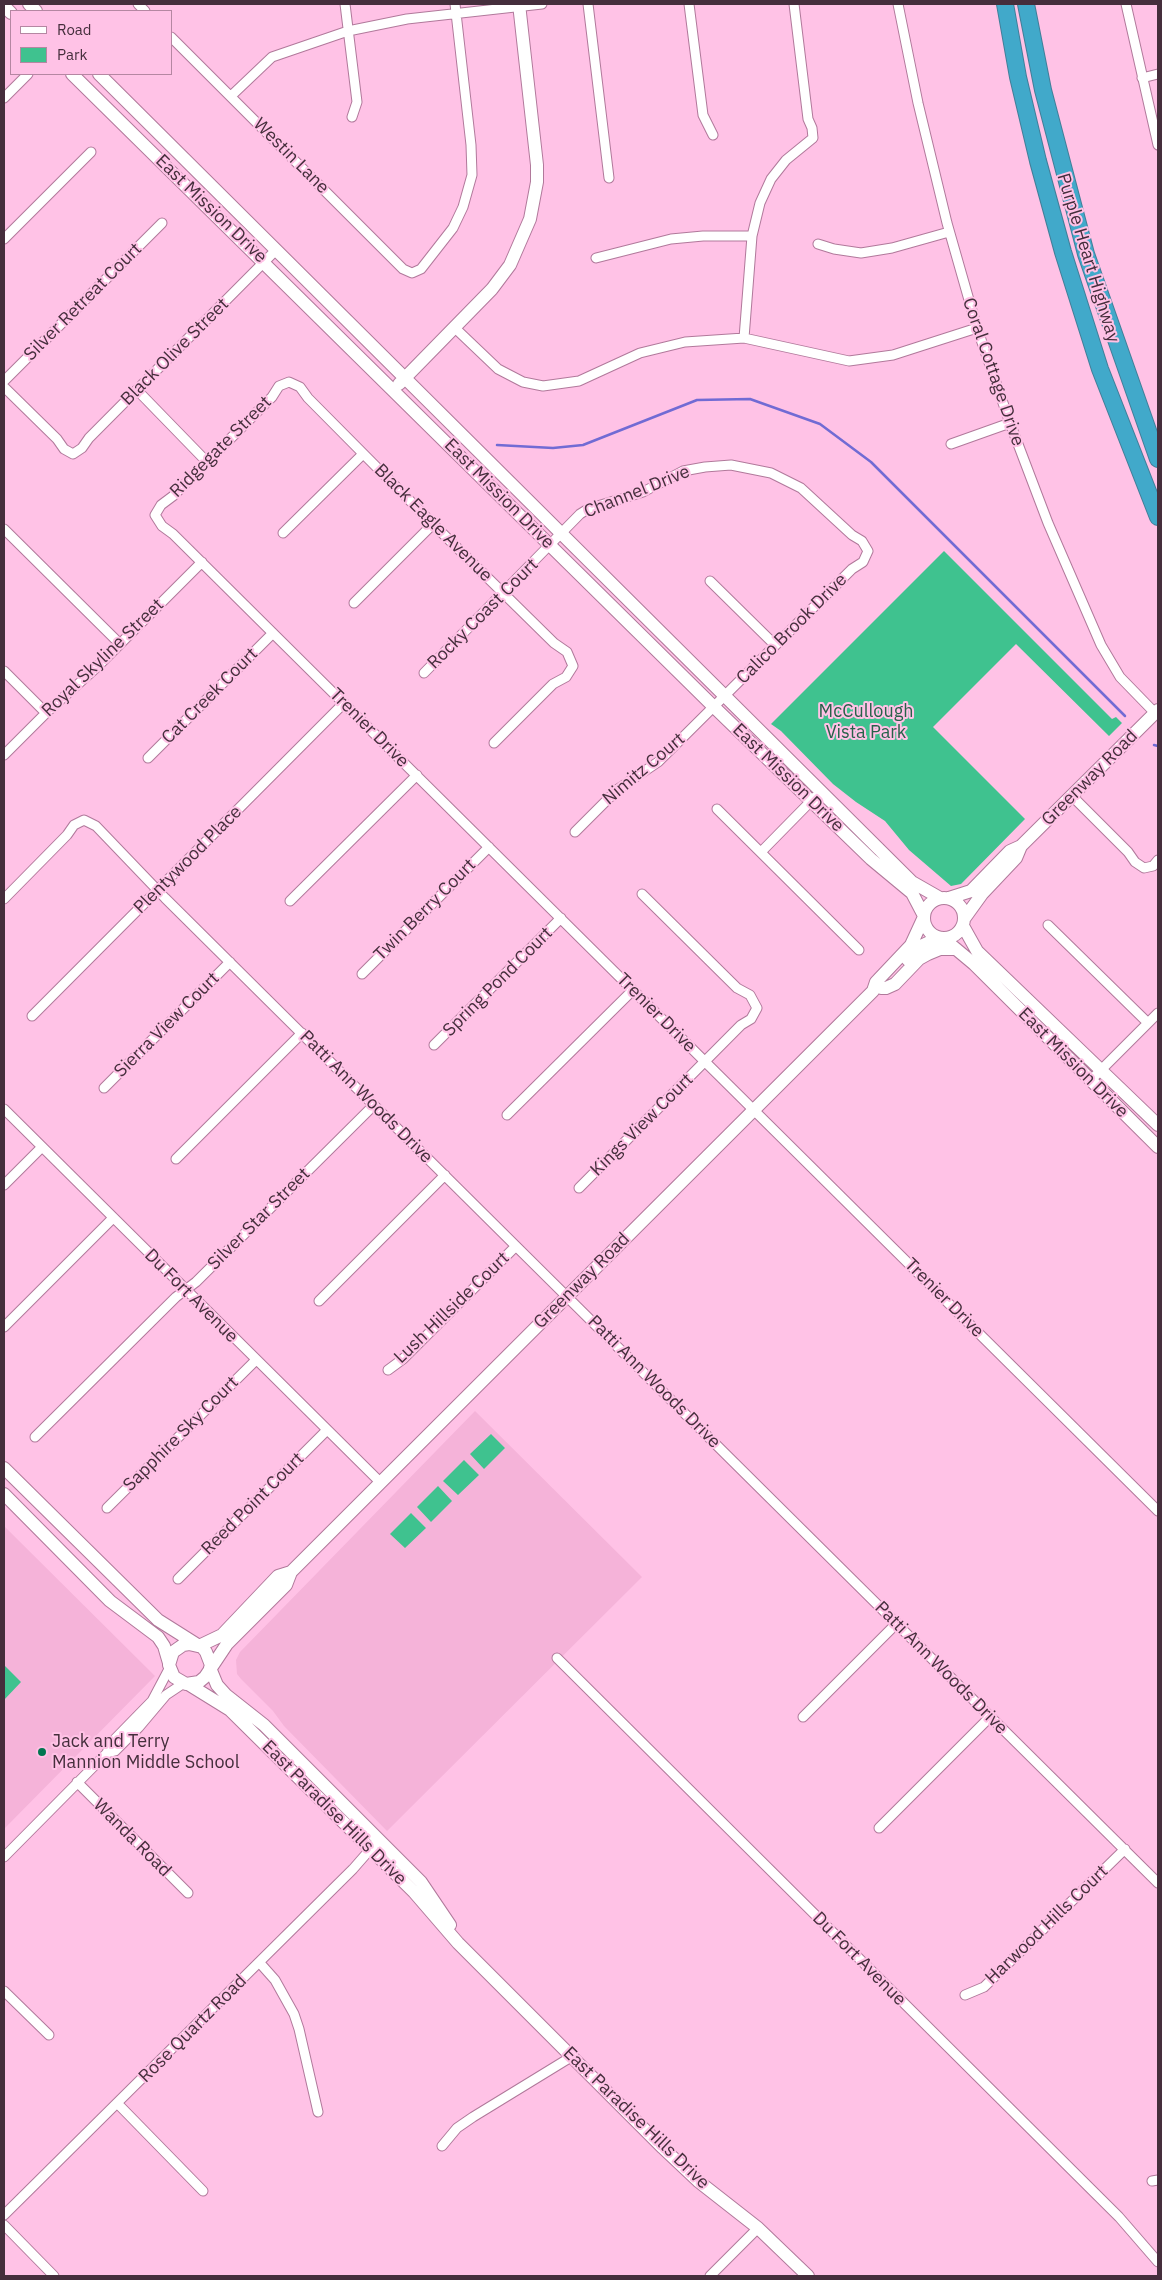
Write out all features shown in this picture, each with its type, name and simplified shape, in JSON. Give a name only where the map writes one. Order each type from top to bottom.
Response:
[{"type":"highway","name":"Purple Heart Highway","points":[[1005,4],[1018,78],[1063,252],[1100,369],[1158,516]]},
{"type":"highway","name":"Purple Heart Highway","points":[[1026,4],[1043,90],[1086,254],[1158,459]]},
{"type":"street","points":[[346,4],[357,102],[352,117]]},
{"type":"street","points":[[454,4],[456,14]]},
{"type":"street","points":[[231,96],[272,57],[348,31],[385,22],[519,5],[542,4]]},
{"type":"street","points":[[588,4],[609,178]]},
{"type":"street","points":[[689,4],[702,115],[713,135]]},
{"type":"street","points":[[744,338],[752,236],[760,203],[771,179],[786,160],[813,138],[812,128],[808,119],[794,4]]},
{"type":"street","name":"Coral Cottage Drive","points":[[898,4],[918,104],[949,232],[977,328],[1010,423],[1048,524],[1105,652],[1120,677],[1157,712]]},
{"type":"street","points":[[1126,4],[1158,145]]},
{"type":"street","points":[[394,389],[492,289],[510,265],[525,234],[534,203],[537,182],[536,143],[519,5]]},
{"type":"street","name":"Westin Lane","points":[[172,38],[403,269],[412,273],[421,269],[453,228],[465,202],[472,175],[471,145],[456,14]]},
{"type":"street","points":[[1142,78],[1158,74]]},
{"type":"street","points":[[4,98],[27,75]]},
{"type":"street","name":"East Mission Drive","points":[[73,75],[394,389],[714,707],[912,882],[944,898]]},
{"type":"street","name":"East Mission Drive","points":[[100,75],[725,695],[871,859],[912,893],[923,917]]},
{"type":"street","points":[[4,239],[91,152]]},
{"type":"street","name":"Silver Retreat Court","points":[[4,381],[162,223]]},
{"type":"street","points":[[818,244],[848,252],[862,253],[892,248],[949,232]]},
{"type":"street","points":[[596,258],[635,247],[679,238],[752,236]]},
{"type":"street","name":"Black Olive Street","points":[[4,387],[57,439],[64,449],[73,454],[82,448],[89,438],[276,250]]},
{"type":"street","points":[[455,328],[498,370],[523,382],[543,386],[579,381],[640,353],[669,345],[710,339],[744,338],[849,361],[893,356],[977,328]]},
{"type":"street","name":"Black Eagle Avenue","points":[[289,382],[300,387],[308,398],[433,524],[554,643],[567,652],[573,666],[566,677],[553,684],[494,743]]},
{"type":"street","name":"Ridgegate Street","points":[[155,515],[161,504],[173,496],[272,398],[279,386],[289,382]]},
{"type":"street","points":[[137,390],[207,462]]},
{"type":"street","points":[[951,444],[1010,423]]},
{"type":"street","points":[[283,533],[363,454]]},
{"type":"street","name":"Channel Drive","points":[[562,532],[574,519],[588,509],[627,498],[683,472],[705,466],[731,465],[771,473],[801,488],[852,535],[862,541],[868,551]]},
{"type":"street","name":"Trenier Drive","points":[[155,515],[162,526],[202,562],[705,1062],[1157,1507]]},
{"type":"street","points":[[354,603],[433,524]]},
{"type":"street","points":[[4,529],[120,644]]},
{"type":"street","name":"Rocky Coast Court","points":[[424,673],[551,546],[562,532]]},
{"type":"street","name":"Calico Brook Drive","points":[[714,707],[852,568],[863,562],[868,551]]},
{"type":"street","name":"Royal Skyline Street","points":[[4,755],[202,562]]},
{"type":"street","points":[[710,581],[776,645]]},
{"type":"street","name":"Cat Creek Court","points":[[148,758],[273,633]]},
{"type":"street","points":[[4,671],[46,712]]},
{"type":"street","name":"Plentywood Place","points":[[32,1016],[344,704]]},
{"type":"street","name":"Nimitz Court","points":[[575,832],[618,790],[658,762],[714,707]]},
{"type":"street","name":"Greenway Road","points":[[944,898],[971,891],[1010,852],[1021,846],[1157,712]]},
{"type":"street","points":[[290,901],[417,775]]},
{"type":"street","points":[[761,852],[816,796]]},
{"type":"street","points":[[1072,796],[1135,862],[1144,868],[1153,866],[1158,860]]},
{"type":"street","points":[[718,809],[859,950]]},
{"type":"street","name":"Patti Ann Woods Drive","points":[[4,899],[67,836],[74,824],[84,820],[96,826],[230,962],[1158,1883]]},
{"type":"street","name":"Greenway Road","points":[[964,922],[982,894],[1016,858],[1021,846]]},
{"type":"street","name":"Twin Berry Court","points":[[362,974],[489,847]]},
{"type":"street","name":"Kings View Court","points":[[579,1188],[741,1025],[751,1019],[757,1008],[750,995],[737,988],[642,894]]},
{"type":"street","points":[[944,898],[959,905],[964,922],[957,934],[941,939],[928,931],[923,917],[928,905],[944,898]]},
{"type":"street","name":"Greenway Road","points":[[877,990],[876,982],[911,945],[923,917]]},
{"type":"street","name":"Spring Pond Court","points":[[434,1045],[561,918]]},
{"type":"street","name":"East Mission Drive","points":[[964,922],[977,951],[1102,1069],[1158,1125]]},
{"type":"street","points":[[1048,925],[1148,1023]]},
{"type":"street","name":"East Mission Drive","points":[[941,939],[974,964],[1158,1147]]},
{"type":"street","name":"Greenway Road","points":[[211,1666],[227,1644],[286,1585],[291,1572],[754,1109],[917,950],[941,939]]},
{"type":"street","points":[[877,990],[895,984],[919,959],[928,954],[940,949],[956,949]]},
{"type":"street","name":"Sierra View Court","points":[[104,1088],[230,962]]},
{"type":"street","points":[[507,1115],[634,990]]},
{"type":"street","points":[[1091,1080],[1158,1013]]},
{"type":"street","points":[[176,1159],[302,1033]]},
{"type":"street","name":"Silver Star Street","points":[[35,1437],[374,1105]]},
{"type":"street","name":"Du Fort Avenue","points":[[4,1109],[380,1482]]},
{"type":"street","points":[[4,1185],[42,1147]]},
{"type":"street","points":[[319,1301],[445,1175]]},
{"type":"street","points":[[4,1327],[113,1218]]},
{"type":"street","name":"Lush Hillside Court","points":[[388,1370],[403,1359],[516,1246]]},
{"type":"street","name":"Sapphire Sky Court","points":[[107,1508],[256,1360]]},
{"type":"street","name":"Reed Point Court","points":[[178,1578],[327,1430]]},
{"type":"street","points":[[4,1468],[158,1620],[206,1652],[211,1666],[199,1682],[186,1684],[168,1692],[139,1727],[115,1751],[107,1753]]},
{"type":"street","points":[[4,1494],[110,1601],[158,1636],[164,1646],[174,1677],[186,1684]]},
{"type":"street","name":"Greenway Road","points":[[197,1645],[222,1635],[278,1576],[291,1572]]},
{"type":"street","points":[[803,1717],[897,1623]]},
{"type":"street","points":[[4,1857],[107,1753],[110,1744],[152,1701],[170,1666],[173,1652],[183,1645],[197,1645]]},
{"type":"street","name":"Du Fort Avenue","points":[[557,1658],[1119,2217],[1158,2262]]},
{"type":"street","name":"East Paradise Hills Drive","points":[[211,1666],[218,1685],[226,1694],[264,1725],[428,1890],[469,1955]]},
{"type":"street","name":"East Paradise Hills Drive","points":[[186,1684],[230,1710],[423,1902],[469,1955],[680,2165],[758,2228],[808,2276]]},
{"type":"street","points":[[879,1828],[990,1717]]},
{"type":"street","name":"Wanda Road","points":[[77,1782],[188,1893]]},
{"type":"street","name":"Rose Quartz Road","points":[[4,2216],[259,1962],[379,1839]]},
{"type":"street","name":"Harwood Hills Court","points":[[965,1995],[984,1987],[1124,1849]]},
{"type":"street","points":[[259,1962],[275,1980],[300,2029],[318,2112]]},
{"type":"street","points":[[4,1991],[49,2035]]},
{"type":"street","points":[[442,2146],[457,2128],[571,2057]]},
{"type":"street","points":[[117,2104],[203,2191]]},
{"type":"street","points":[[4,2226],[54,2276]]},
{"type":"street","points":[[710,2276],[758,2228]]},
{"type":"shaded area","points":[[475,1411],[642,1577],[387,1831],[284,1726],[273,1711],[241,1679],[237,1674],[236,1660],[240,1652]]},
{"type":"shaded area","name":"Jack and Terry Mannion Middle School","points":[[4,1526],[155,1676],[4,1829]]},
{"type":"green space","name":"McCullough Vista Park","points":[[944,551],[1112,719],[1116,717],[1122,723],[1109,736],[1016,644],[933,727],[1025,819],[961,884],[951,886],[909,850],[885,821],[833,784],[781,731],[771,724]]},
{"type":"green space","points":[[491,1434],[505,1448],[484,1469],[470,1454]]},
{"type":"green space","points":[[464,1460],[479,1475],[458,1495],[443,1481]]},
{"type":"green space","points":[[438,1486],[452,1501],[431,1522],[417,1507]]},
{"type":"green space","points":[[411,1513],[426,1528],[405,1548],[390,1534]]},
{"type":"green space","points":[[4,1665],[21,1682],[4,1700]]},
{"type":"waterway","points":[[497,445],[553,448],[583,445],[697,400],[750,399],[820,424],[871,462],[1125,716]]},
{"type":"waterway","points":[[1154,745],[1158,746]]},
{"type":"place","name":"Jack and Terry Mannion Middle School","points":[[42,1752]]}]
